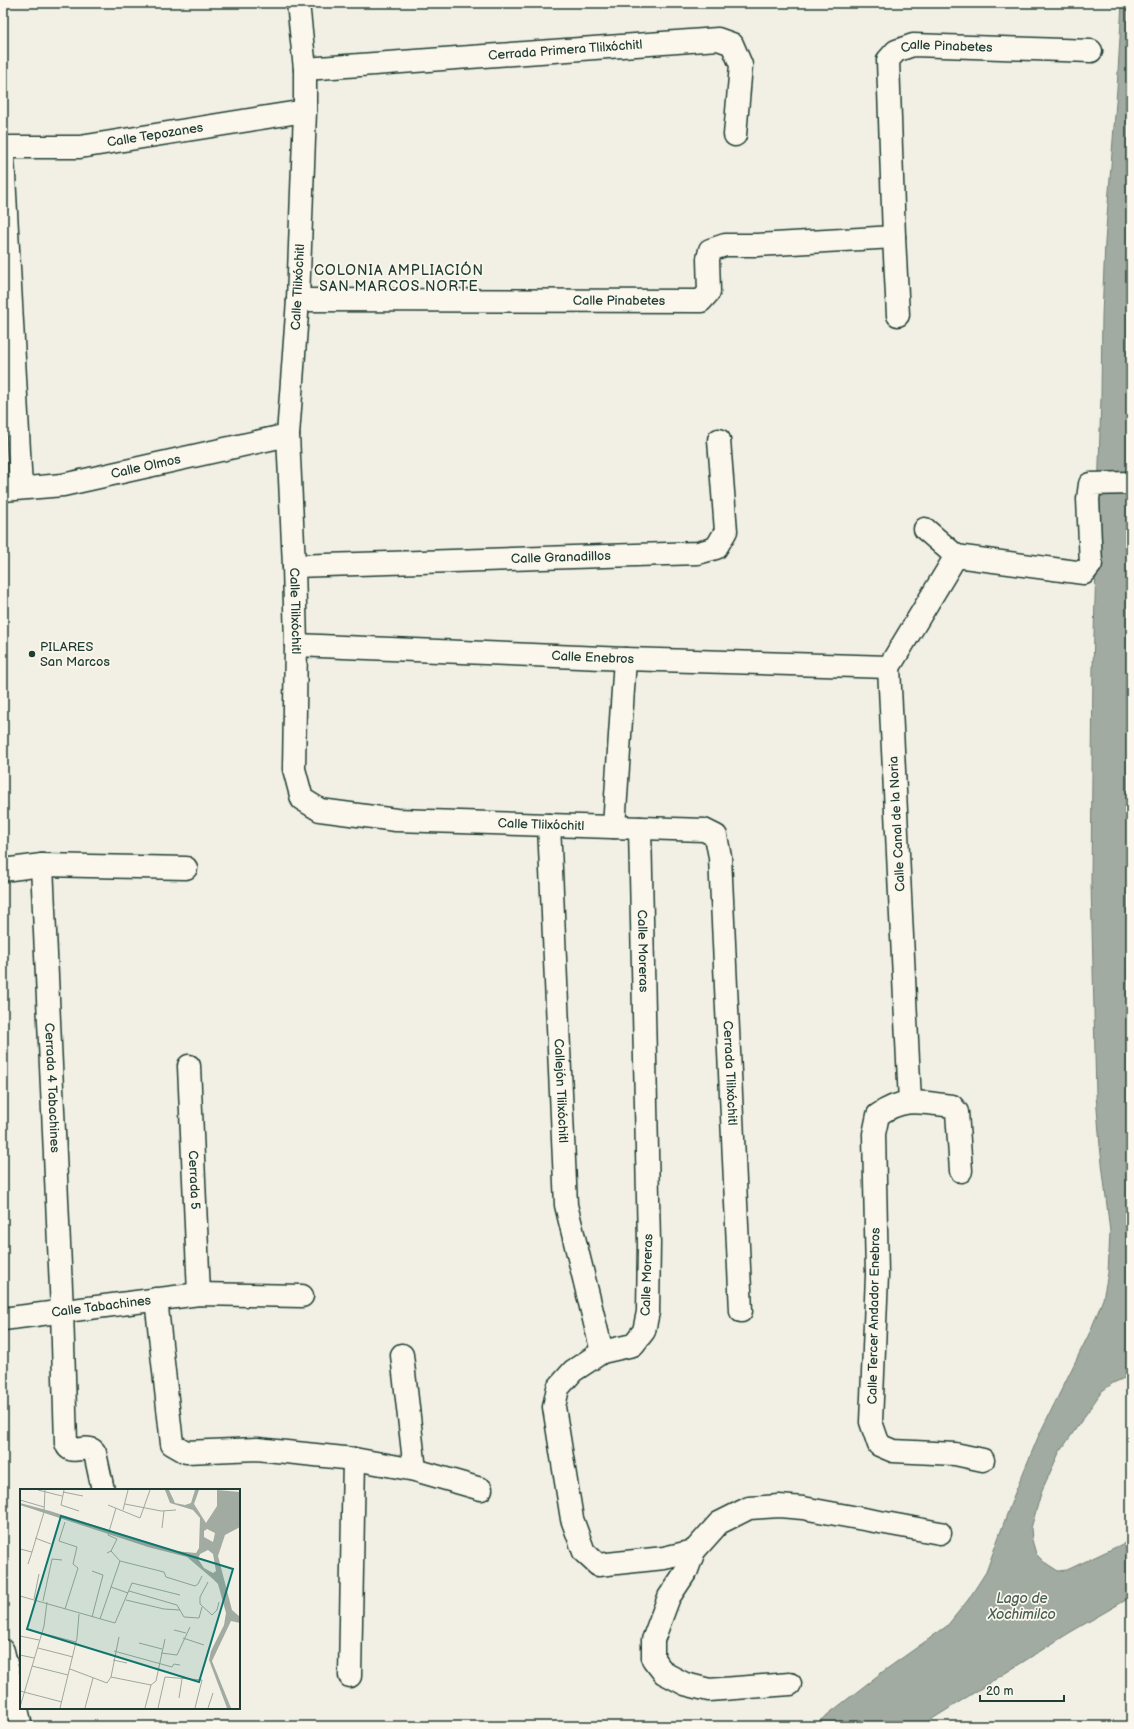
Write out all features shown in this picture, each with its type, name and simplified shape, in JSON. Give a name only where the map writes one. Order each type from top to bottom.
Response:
[{"type":"street","name":"Calle Tlilxóchitl","points":[[298,3],[306,110],[298,300],[288,435],[296,645],[294,769],[302,800],[320,810],[396,820],[704,830],[716,836]]},
{"type":"street","name":"Cerrada Primera Tlilxóchitl","points":[[304,69],[718,39],[732,44],[741,65],[735,135]]},
{"type":"street","name":"Calle Pinabetes","points":[[898,315],[888,60],[896,50],[913,45],[1091,51]]},
{"type":"street","name":"Calle Tepozanes","points":[[3,147],[80,147],[306,110]]},
{"type":"street","points":[[3,157],[12,489]]},
{"type":"street","name":"Calle Pinabetes","points":[[298,300],[701,301],[709,292],[708,259],[710,250],[725,245],[757,245],[894,237]]},
{"type":"street","name":"Calle Olmos","points":[[12,489],[63,485],[288,435]]},
{"type":"street","name":"Calle Granadillos","points":[[294,566],[698,553],[716,548],[726,531],[719,440]]},
{"type":"street","points":[[925,529],[956,556],[1084,573],[1091,564],[1088,499],[1090,484],[1131,483]]},
{"type":"street","points":[[889,667],[956,556]]},
{"type":"street","name":"Calle Enebros","points":[[296,645],[625,659],[889,667]]},
{"type":"street","points":[[614,827],[625,659]]},
{"type":"street","name":"Calle Canal de la Noria","points":[[889,667],[910,1102]]},
{"type":"street","name":"Callejón Tlilxóchitl","points":[[549,825],[566,1205],[602,1352]]},
{"type":"street","name":"Calle Moreras","points":[[640,828],[649,1243],[648,1312],[644,1332],[633,1345],[602,1352],[573,1371],[558,1388],[554,1407],[572,1519],[584,1552],[598,1565],[664,1558],[694,1551]]},
{"type":"street","name":"Cerrada Tlilxóchitl","points":[[716,836],[720,857],[741,1311]]},
{"type":"street","points":[[3,870],[42,865],[186,868]]},
{"type":"street","name":"Cerrada 4 Tabachines","points":[[42,865],[62,1311],[66,1443],[72,1450],[89,1448],[96,1453],[103,1489]]},
{"type":"street","name":"Cerrada 5","points":[[189,1066],[199,1294]]},
{"type":"street","points":[[910,1102],[952,1106],[957,1112],[961,1171]]},
{"type":"street","name":"Calle Tercer Andador Enebros","points":[[910,1102],[891,1106],[878,1115],[874,1134],[878,1275],[871,1422],[879,1446],[892,1451],[955,1454],[983,1460]]},
{"type":"street","name":"Calle Tabachines","points":[[3,1319],[199,1294],[302,1296]]},
{"type":"street","points":[[156,1299],[172,1444],[186,1452],[257,1449],[354,1459],[415,1470],[481,1489]]},
{"type":"street","points":[[402,1355],[415,1470]]},
{"type":"street","points":[[350,1676],[354,1459]]},
{"type":"street","points":[[790,1684],[709,1690],[685,1684],[664,1673],[653,1659],[653,1640],[660,1617],[669,1597],[687,1570],[694,1551],[719,1523],[749,1508],[779,1506],[803,1508],[940,1533]]},
{"type":"street","points":[[3,1651],[21,1726]]},
{"type":"water","name":"Lago de Xochimilco","points":[[1122,3],[1131,3],[1131,367],[1129,597],[1130,789],[1127,1004],[1129,1144],[1131,1169],[1131,1375],[1113,1383],[1102,1391],[1059,1453],[1042,1490],[1031,1528],[1032,1540],[1036,1554],[1044,1562],[1058,1571],[1067,1570],[1131,1540],[1131,1597],[1069,1633],[921,1726],[813,1726],[881,1673],[947,1626],[968,1600],[986,1572],[1014,1495],[1039,1435],[1090,1332],[1103,1299],[1108,1273],[1110,1232],[1100,1146],[1096,1095],[1091,883],[1093,667],[1105,242]]},
{"type":"place","name":"PILARES San Marcos","points":[[32,654]]},
{"type":"district","name":"COLONIA AMPLIACIÓN SAN MARCOS NORTE","points":[[399,278]]}]
